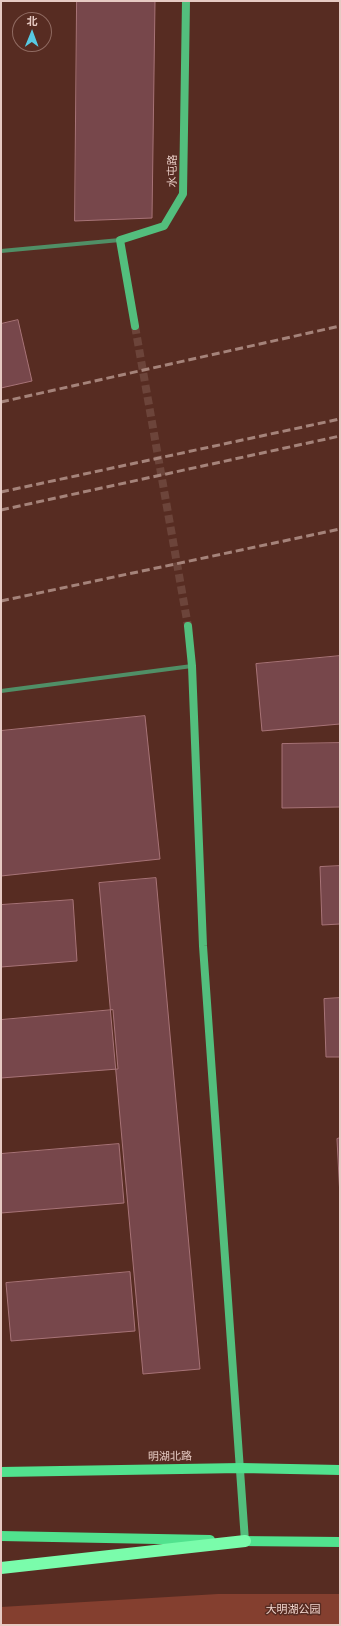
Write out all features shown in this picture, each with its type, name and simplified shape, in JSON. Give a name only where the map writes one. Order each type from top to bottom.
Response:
[{"type":"highway","points":[[1,1568],[245,1541]]},
{"type":"main road","name":"明湖北路","points":[[1,1472],[241,1468],[340,1470]]},
{"type":"main road","points":[[1,1536],[340,1542]]},
{"type":"street","name":"水屯路","points":[[120,240],[164,226],[183,194],[186,1]]},
{"type":"street","points":[[1,251],[120,240],[135,326]]},
{"type":"street","points":[[188,626],[192,666],[203,946],[245,1541]]},
{"type":"street","points":[[1,691],[192,666]]},
{"type":"green space","name":"大明湖公园","points":[[218,1594],[340,1594],[340,1625],[1,1625],[1,1607]]},
{"type":"building","points":[[77,1],[155,1],[152,218],[75,221]]},
{"type":"building","points":[[18,320],[32,381],[1,388],[1,324]]},
{"type":"building","points":[[340,656],[340,724],[262,731],[256,664]]},
{"type":"building","points":[[145,716],[160,859],[1,876],[1,731]]},
{"type":"building","points":[[340,743],[340,807],[282,808],[282,744]]},
{"type":"building","points":[[340,866],[340,924],[322,925],[320,867]]},
{"type":"building","points":[[156,878],[200,1369],[143,1374],[99,883]]},
{"type":"building","points":[[73,900],[77,961],[1,967],[1,905]]},
{"type":"building","points":[[340,998],[340,1057],[326,1057],[324,999]]},
{"type":"building","points":[[113,1010],[118,1069],[1,1078],[1,1020]]},
{"type":"building","points":[[340,1138],[340,1197],[337,1139]]},
{"type":"building","points":[[119,1144],[124,1203],[1,1213],[1,1154]]},
{"type":"building","points":[[130,1272],[135,1331],[11,1341],[6,1283]]},
{"type":"tunnel","points":[[135,326],[188,626]]},
{"type":"railway","points":[[1,402],[340,326]]},
{"type":"railway","points":[[1,492],[340,419]]},
{"type":"railway","points":[[1,510],[340,436]]},
{"type":"railway","points":[[1,601],[340,529]]}]
